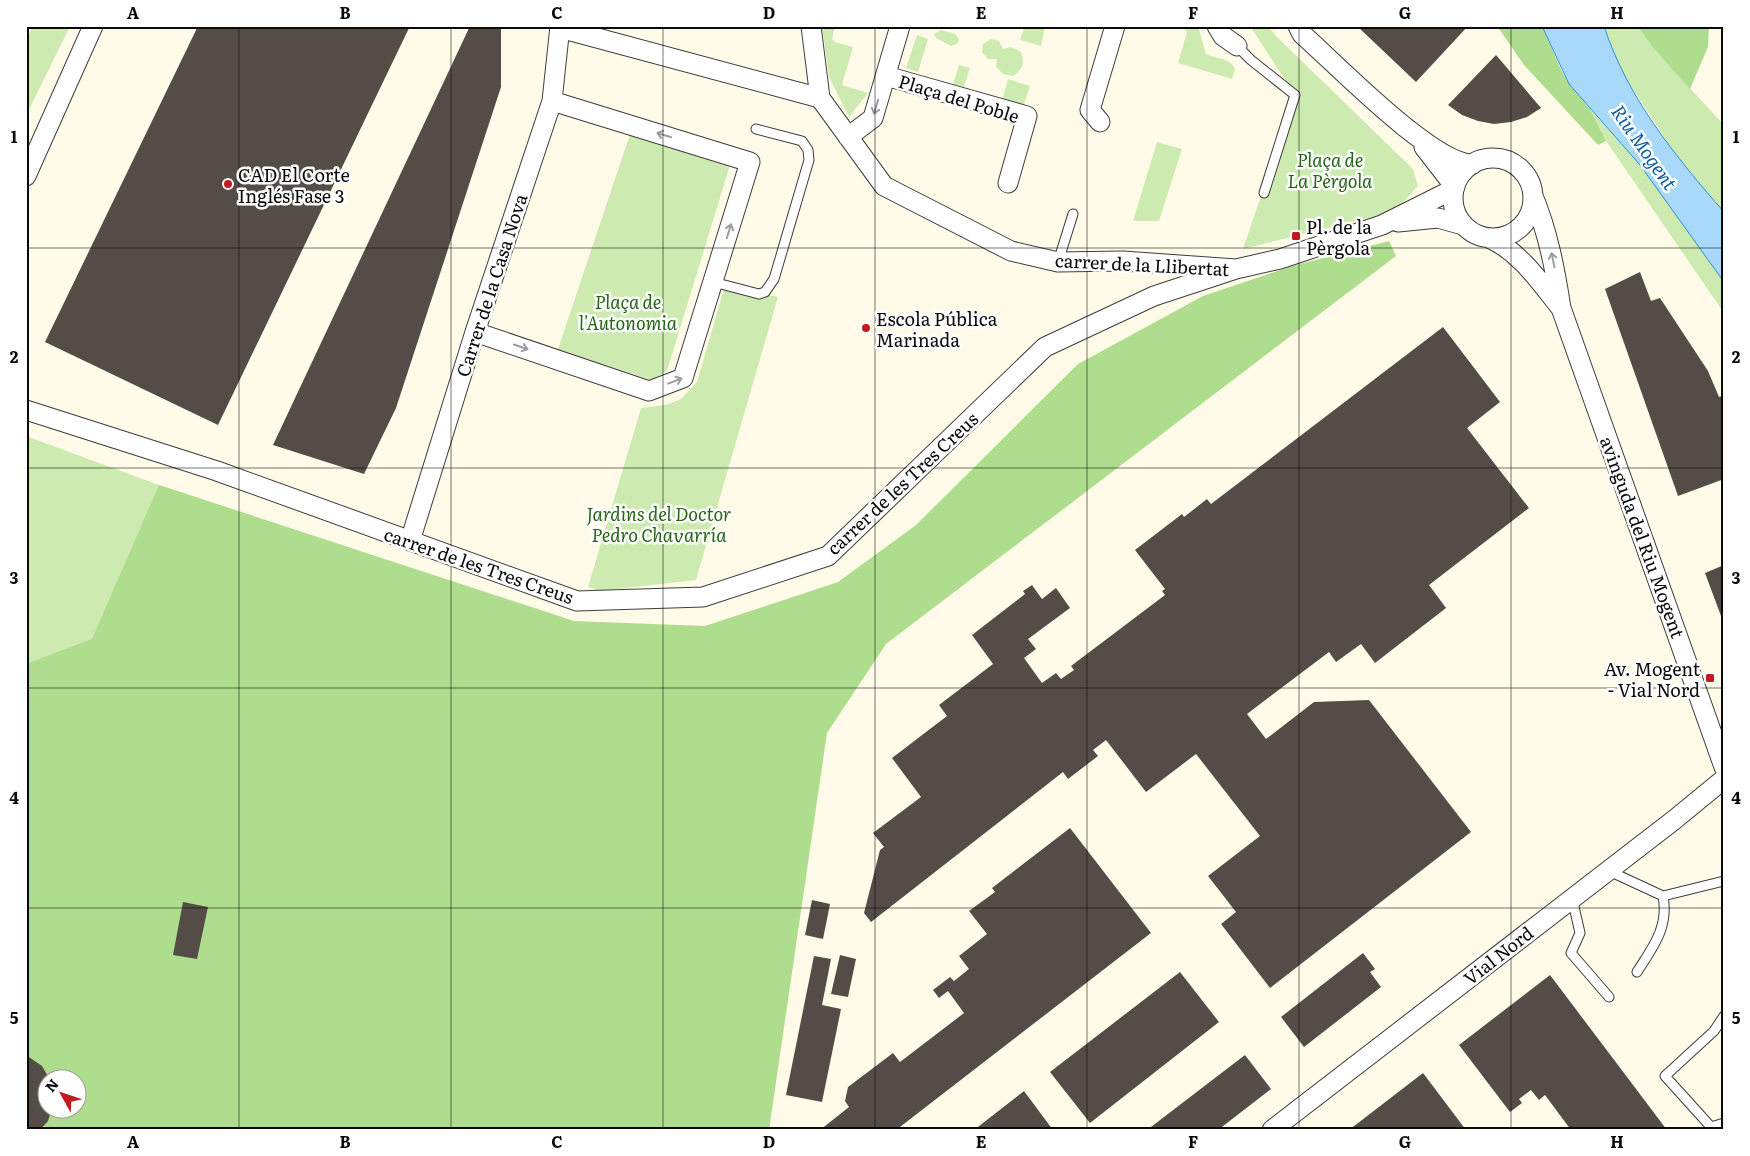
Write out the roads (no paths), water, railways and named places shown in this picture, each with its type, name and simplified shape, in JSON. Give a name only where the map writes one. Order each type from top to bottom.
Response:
[{"type":"street","points":[[26,176],[93,26]]},
{"type":"street","name":"carrer de la Llibertat","points":[[811,26],[820,98],[884,186],[1010,251],[1058,262],[1123,261],[1236,269],[1280,260],[1382,225],[1454,188]]},
{"type":"street","name":"Plaça del Poble","points":[[848,137],[873,118],[900,26]]},
{"type":"street","points":[[1100,122],[1090,110],[1115,26]]},
{"type":"street","points":[[1217,26],[1223,36],[1237,46],[1239,26]]},
{"type":"street","points":[[1298,26],[1302,34],[1419,140],[1452,160],[1473,164]]},
{"type":"street","points":[[560,27],[820,98]]},
{"type":"street","name":"Carrer de la Casa Nova","points":[[410,541],[475,332],[552,100],[560,27]]},
{"type":"street","name":"Plaça del Poble","points":[[886,76],[1027,116],[1008,183]]},
{"type":"street","points":[[475,332],[649,391],[683,378],[750,162],[552,100]]},
{"type":"street","points":[[1419,140],[1454,188]]},
{"type":"street","points":[[1494,158],[1515,165],[1530,181],[1533,196],[1530,213],[1521,227],[1506,236],[1489,238],[1479,236],[1463,225],[1453,204],[1454,188],[1463,171],[1473,164],[1494,158]]},
{"type":"street","name":"avinguda del Riu Mogent","points":[[1533,196],[1552,253],[1561,308],[1724,766]]},
{"type":"street","name":"carrer de la Llibertat","points":[[1382,225],[1438,218],[1463,225]]},
{"type":"street","name":"avinguda del Riu Mogent","points":[[1489,238],[1502,244],[1526,266],[1561,308]]},
{"type":"street","name":"carrer de les Tres Creus","points":[[26,410],[218,471],[577,602],[703,597],[828,556],[1045,347],[1154,296],[1236,269]]},
{"type":"street","name":"Vial Nord","points":[[1272,1130],[1724,779]]},
{"type":"lane","points":[[1237,46],[1251,60],[1296,95],[1264,194]]},
{"type":"lane","points":[[713,282],[759,294],[765,292],[774,279],[809,160],[808,150],[802,141],[756,129]]},
{"type":"lane","points":[[1058,262],[1073,214]]},
{"type":"lane","points":[[1608,870],[1663,896],[1724,881]]},
{"type":"lane","points":[[1637,972],[1661,935],[1665,906],[1663,896]]},
{"type":"lane","points":[[1572,898],[1580,933],[1572,953],[1610,997]]},
{"type":"lane","points":[[1724,1016],[1714,1031],[1664,1076],[1711,1127],[1724,1124]]},
{"type":"water","name":"Riu Mogent","points":[[1542,26],[1604,26],[1626,77],[1654,125],[1724,212],[1724,282],[1640,165],[1569,84]]},
{"type":"place","name":"CAD El Corte Inglés Fase 3","points":[[228,184]]},
{"type":"place","name":"Pl. de la Pèrgola","points":[[1296,236]]},
{"type":"place","name":"Escola Pública Marinada","points":[[866,328]]},
{"type":"place","name":"Av. Mogent - Vial Nord","points":[[1710,678]]},
{"type":"park label","name":"Plaça de La Pèrgola","points":[[1330,169]]},
{"type":"park label","name":"Plaça de l'Autonomia","points":[[628,311]]},
{"type":"park label","name":"Jardins del Doctor Pedro Chavarría","points":[[659,523]]}]
